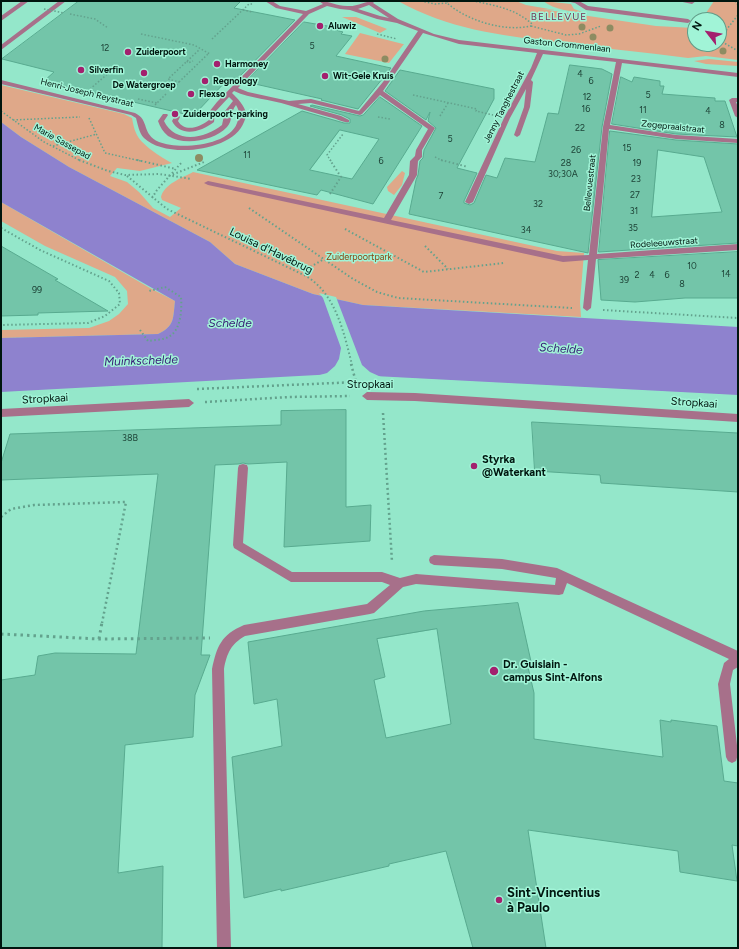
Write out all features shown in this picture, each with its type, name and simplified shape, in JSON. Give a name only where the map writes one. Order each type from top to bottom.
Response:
[{"type":"street","points":[[1,19],[26,1]]},
{"type":"street","points":[[1,48],[63,1]]},
{"type":"street","points":[[569,1],[577,2],[586,8],[687,21]]},
{"type":"street","points":[[681,1],[693,1]]},
{"type":"street","points":[[270,2],[285,9],[306,14]]},
{"type":"street","points":[[177,117],[175,121],[180,127],[197,130],[212,122],[214,108],[306,14],[324,2]]},
{"type":"street","name":"Gaston Crommenlaan","points":[[324,2],[337,7],[351,8],[444,38],[467,43],[738,75]]},
{"type":"street","name":"Gaston Crommenlaan","points":[[351,8],[371,2],[398,22]]},
{"type":"street","points":[[289,103],[311,101],[360,113],[380,92],[422,31]]},
{"type":"street","points":[[463,50],[467,43]]},
{"type":"street","name":"Jenny Tanghestraat","points":[[469,202],[507,118],[530,76],[541,51]]},
{"type":"street","points":[[404,59],[412,60]]},
{"type":"street","name":"Bellevuestraat","points":[[587,308],[591,258],[606,128],[620,60]]},
{"type":"street","points":[[517,135],[527,107],[530,76]]},
{"type":"street","name":"Henri-Joseph Reystraat","points":[[1,82],[133,114],[139,117],[142,129],[147,136],[155,142],[168,146],[184,148],[211,144],[223,140],[233,133],[240,125],[243,116],[241,108],[231,90]]},
{"type":"street","points":[[231,90],[289,103],[347,121]]},
{"type":"street","points":[[380,92],[432,128],[419,150],[418,157],[414,161],[413,175],[386,221]]},
{"type":"street","points":[[738,100],[732,100],[738,116]]},
{"type":"street","points":[[165,115],[161,121],[162,127],[168,133],[185,138],[196,138],[206,136],[223,127],[227,122],[228,111],[236,101]]},
{"type":"street","name":"Zegepraalstraat","points":[[606,128],[676,137],[738,141]]},
{"type":"street","name":"Rodeleeuwstraat","points":[[208,183],[563,259],[738,247]]},
{"type":"street","name":"Stropkaai","points":[[368,396],[738,418]]},
{"type":"street","name":"Stropkaai","points":[[1,413],[189,403]]},
{"type":"street","points":[[243,468],[238,545],[291,577],[382,577],[397,582],[416,579],[559,590],[562,576]]},
{"type":"street","points":[[434,560],[502,564],[557,573],[738,659],[728,667],[724,684],[732,757]]},
{"type":"street","points":[[224,948],[218,669],[222,651],[230,638],[244,631],[370,609],[397,582]]},
{"type":"path","points":[[421,1],[435,4],[447,2],[455,10],[464,14],[486,22],[510,27],[527,28],[532,24],[529,20],[513,12],[473,1]]},
{"type":"path","points":[[735,1],[738,6]]},
{"type":"path","points":[[212,40],[249,4],[270,2]]},
{"type":"path","points":[[44,9],[95,19],[108,28]]},
{"type":"path","points":[[242,10],[252,12]]},
{"type":"path","points":[[727,29],[738,15]]},
{"type":"path","points":[[141,34],[194,46],[210,53],[174,88]]},
{"type":"path","points":[[727,45],[738,52]]},
{"type":"path","points":[[179,82],[168,80],[200,48]]},
{"type":"path","points":[[187,61],[188,63],[193,61]]},
{"type":"path","points":[[78,100],[119,64]]},
{"type":"path","points":[[412,95],[507,118]]},
{"type":"path","points":[[138,99],[159,104]]},
{"type":"path","points":[[432,128],[448,103]]},
{"type":"path","name":"Marie Sassepad","points":[[1,111],[12,120],[78,161],[127,175],[159,174],[208,183]]},
{"type":"path","points":[[321,206],[341,177],[327,155],[360,113],[396,120]]},
{"type":"path","points":[[12,120],[81,117]]},
{"type":"path","points":[[88,117],[105,153],[176,169]]},
{"type":"path","points":[[53,146],[97,134]]},
{"type":"path","points":[[418,157],[435,158],[482,171]]},
{"type":"path","name":"Louisa d'Havébrug","points":[[127,175],[138,183],[152,198],[167,209],[306,276],[321,286],[329,297],[348,347],[356,382]]},
{"type":"path","points":[[152,198],[169,176]]},
{"type":"path","points":[[245,205],[353,279],[377,292],[398,298],[738,318]]},
{"type":"path","points":[[342,227],[424,272],[511,263]]},
{"type":"path","points":[[1,228],[40,250],[109,281],[119,293],[120,304],[105,316],[88,323],[1,325]]},
{"type":"path","points":[[307,269],[324,259]]},
{"type":"path","points":[[140,330],[148,341],[163,339],[171,336],[177,329],[182,306],[181,297],[165,287],[149,291]]},
{"type":"path","name":"Stropkaai","points":[[189,403],[289,397],[368,396]]},
{"type":"path","points":[[382,396],[397,582]]},
{"type":"path","points":[[1,517],[10,509],[34,505],[126,502],[99,639]]},
{"type":"path","points":[[1,634],[99,639],[230,638]]},
{"type":"green space","points":[[398,1],[516,1],[526,5],[555,10],[541,9],[656,26],[687,28],[687,52],[727,52],[727,12],[707,12],[714,1],[738,1],[738,60],[706,56],[688,58],[513,37],[455,24],[417,11]]},
{"type":"green space","points":[[543,1],[571,4],[574,9],[585,13],[568,11]]},
{"type":"green space","points":[[342,17],[356,17],[387,29],[380,33]]},
{"type":"green space","points":[[360,33],[404,44],[389,63],[345,54]]},
{"type":"green space","points":[[709,59],[738,62],[738,66],[706,64],[694,61]]},
{"type":"green space","name":"Zuiderpoortpark","points":[[1,85],[124,114],[132,118],[135,131],[142,142],[157,154],[172,163],[140,171],[117,168],[110,176],[127,182],[139,192],[153,208],[170,217],[181,208],[162,200],[161,197],[163,192],[174,182],[193,172],[557,251],[584,253],[580,302],[581,317],[363,305],[313,294],[235,264],[210,242],[69,167],[21,137],[1,122]]},
{"type":"green space","points":[[402,171],[405,173],[402,185],[394,195],[388,191],[387,187]]},
{"type":"green space","points":[[1,202],[175,301],[172,321],[168,328],[158,334],[1,338],[1,330],[89,328],[109,321],[119,314],[128,304],[127,291],[115,277],[45,246],[1,221]]},
{"type":"water","name":"Schelde","points":[[1,122],[21,137],[69,167],[210,242],[235,264],[313,294],[363,305],[738,327],[738,395],[336,374],[1,392],[1,338],[158,334],[170,325],[173,317],[175,301],[1,202]]},
{"type":"pier","points":[[319,293],[336,297],[362,365],[370,372],[381,377],[733,396],[336,376],[313,377],[327,373],[335,366],[339,359],[341,348],[323,298]]},
{"type":"pier","points":[[304,378],[115,388],[1,394],[14,392]]},
{"type":"building","name":"Zuiderpoort","points":[[79,1],[241,1],[234,8],[295,20],[236,80],[229,78],[193,116],[44,81],[54,72],[2,59]]},
{"type":"building","name":"Wit-Gele Kruis","points":[[304,22],[333,27],[332,29],[343,32],[341,34],[352,36],[336,56],[391,68],[358,109],[321,100],[322,99],[246,82]]},
{"type":"building","points":[[570,65],[602,69],[612,74],[602,127],[588,253],[409,214],[420,161],[423,158],[424,150],[436,128],[428,121],[430,112],[426,120],[385,91],[400,70],[494,89],[494,99],[457,168],[477,173],[464,201],[464,203],[470,205],[474,203],[486,175],[497,178],[505,158],[535,162],[548,113],[558,114]]},
{"type":"building","points":[[621,77],[632,82],[634,77],[660,81],[660,86],[664,86],[662,94],[715,98],[715,101],[725,101],[737,137],[676,134],[612,124]]},
{"type":"building","points":[[380,97],[422,126],[373,204],[321,190],[317,195],[197,170],[302,111],[344,123],[350,123],[350,119],[342,115],[310,106],[312,105],[360,116],[363,115]],"holes":[[[340,130],[379,139],[352,179],[310,170]]]},
{"type":"building","points":[[610,131],[676,140],[738,144],[738,243],[599,252]],"holes":[[[658,150],[704,157],[722,212],[652,217]]]},
{"type":"building","points":[[1,246],[58,279],[55,280],[108,311],[38,313],[38,315],[1,316]]},
{"type":"building","points":[[738,252],[738,298],[685,298],[635,302],[601,300],[598,260]]},
{"type":"building","points":[[346,410],[346,507],[371,505],[370,541],[284,547],[287,462],[215,465],[201,655],[210,655],[195,695],[193,737],[125,745],[118,873],[163,866],[162,948],[1,948],[1,680],[35,675],[38,656],[55,653],[136,654],[158,474],[1,480],[1,463],[10,434],[281,425],[281,411]]},
{"type":"building","points":[[532,422],[738,433],[738,492],[601,483],[600,475],[535,471]]},
{"type":"building","points":[[518,603],[532,666],[528,667],[534,693],[534,739],[663,757],[660,720],[717,726],[724,781],[738,783],[738,846],[732,845],[737,881],[680,872],[678,851],[528,830],[546,948],[473,948],[446,851],[389,864],[389,866],[244,898],[232,757],[282,746],[277,699],[254,704],[248,642],[424,611]],"holes":[[[437,629],[451,724],[386,738],[374,680],[385,677],[377,639]]]},
{"type":"place","name":"Aluwiz","points":[[320,26]]},
{"type":"place","name":"Zuiderpoort","points":[[128,52]]},
{"type":"place","name":"Harmoney","points":[[217,64]]},
{"type":"place","name":"Silverfin","points":[[81,70]]},
{"type":"place","name":"De Watergroep","points":[[144,73]]},
{"type":"place","name":"Wit-Gele Kruis","points":[[325,76]]},
{"type":"place","name":"Regnology","points":[[205,81]]},
{"type":"place","name":"Flexso","points":[[191,94]]},
{"type":"place","name":"Zuiderpoort-parking","points":[[175,114]]},
{"type":"place","name":"Styrka @Waterkant","points":[[474,466]]},
{"type":"place","name":"Dr. Guislain - campus Sint-Alfons","points":[[494,671]]},
{"type":"place","name":"Sint-Vincentius à Paulo","points":[[499,900]]},
{"type":"district","name":"BELLEVUE","points":[[559,17]]},
{"type":"water label","name":"Muinkschelde","points":[[141,361]]}]
